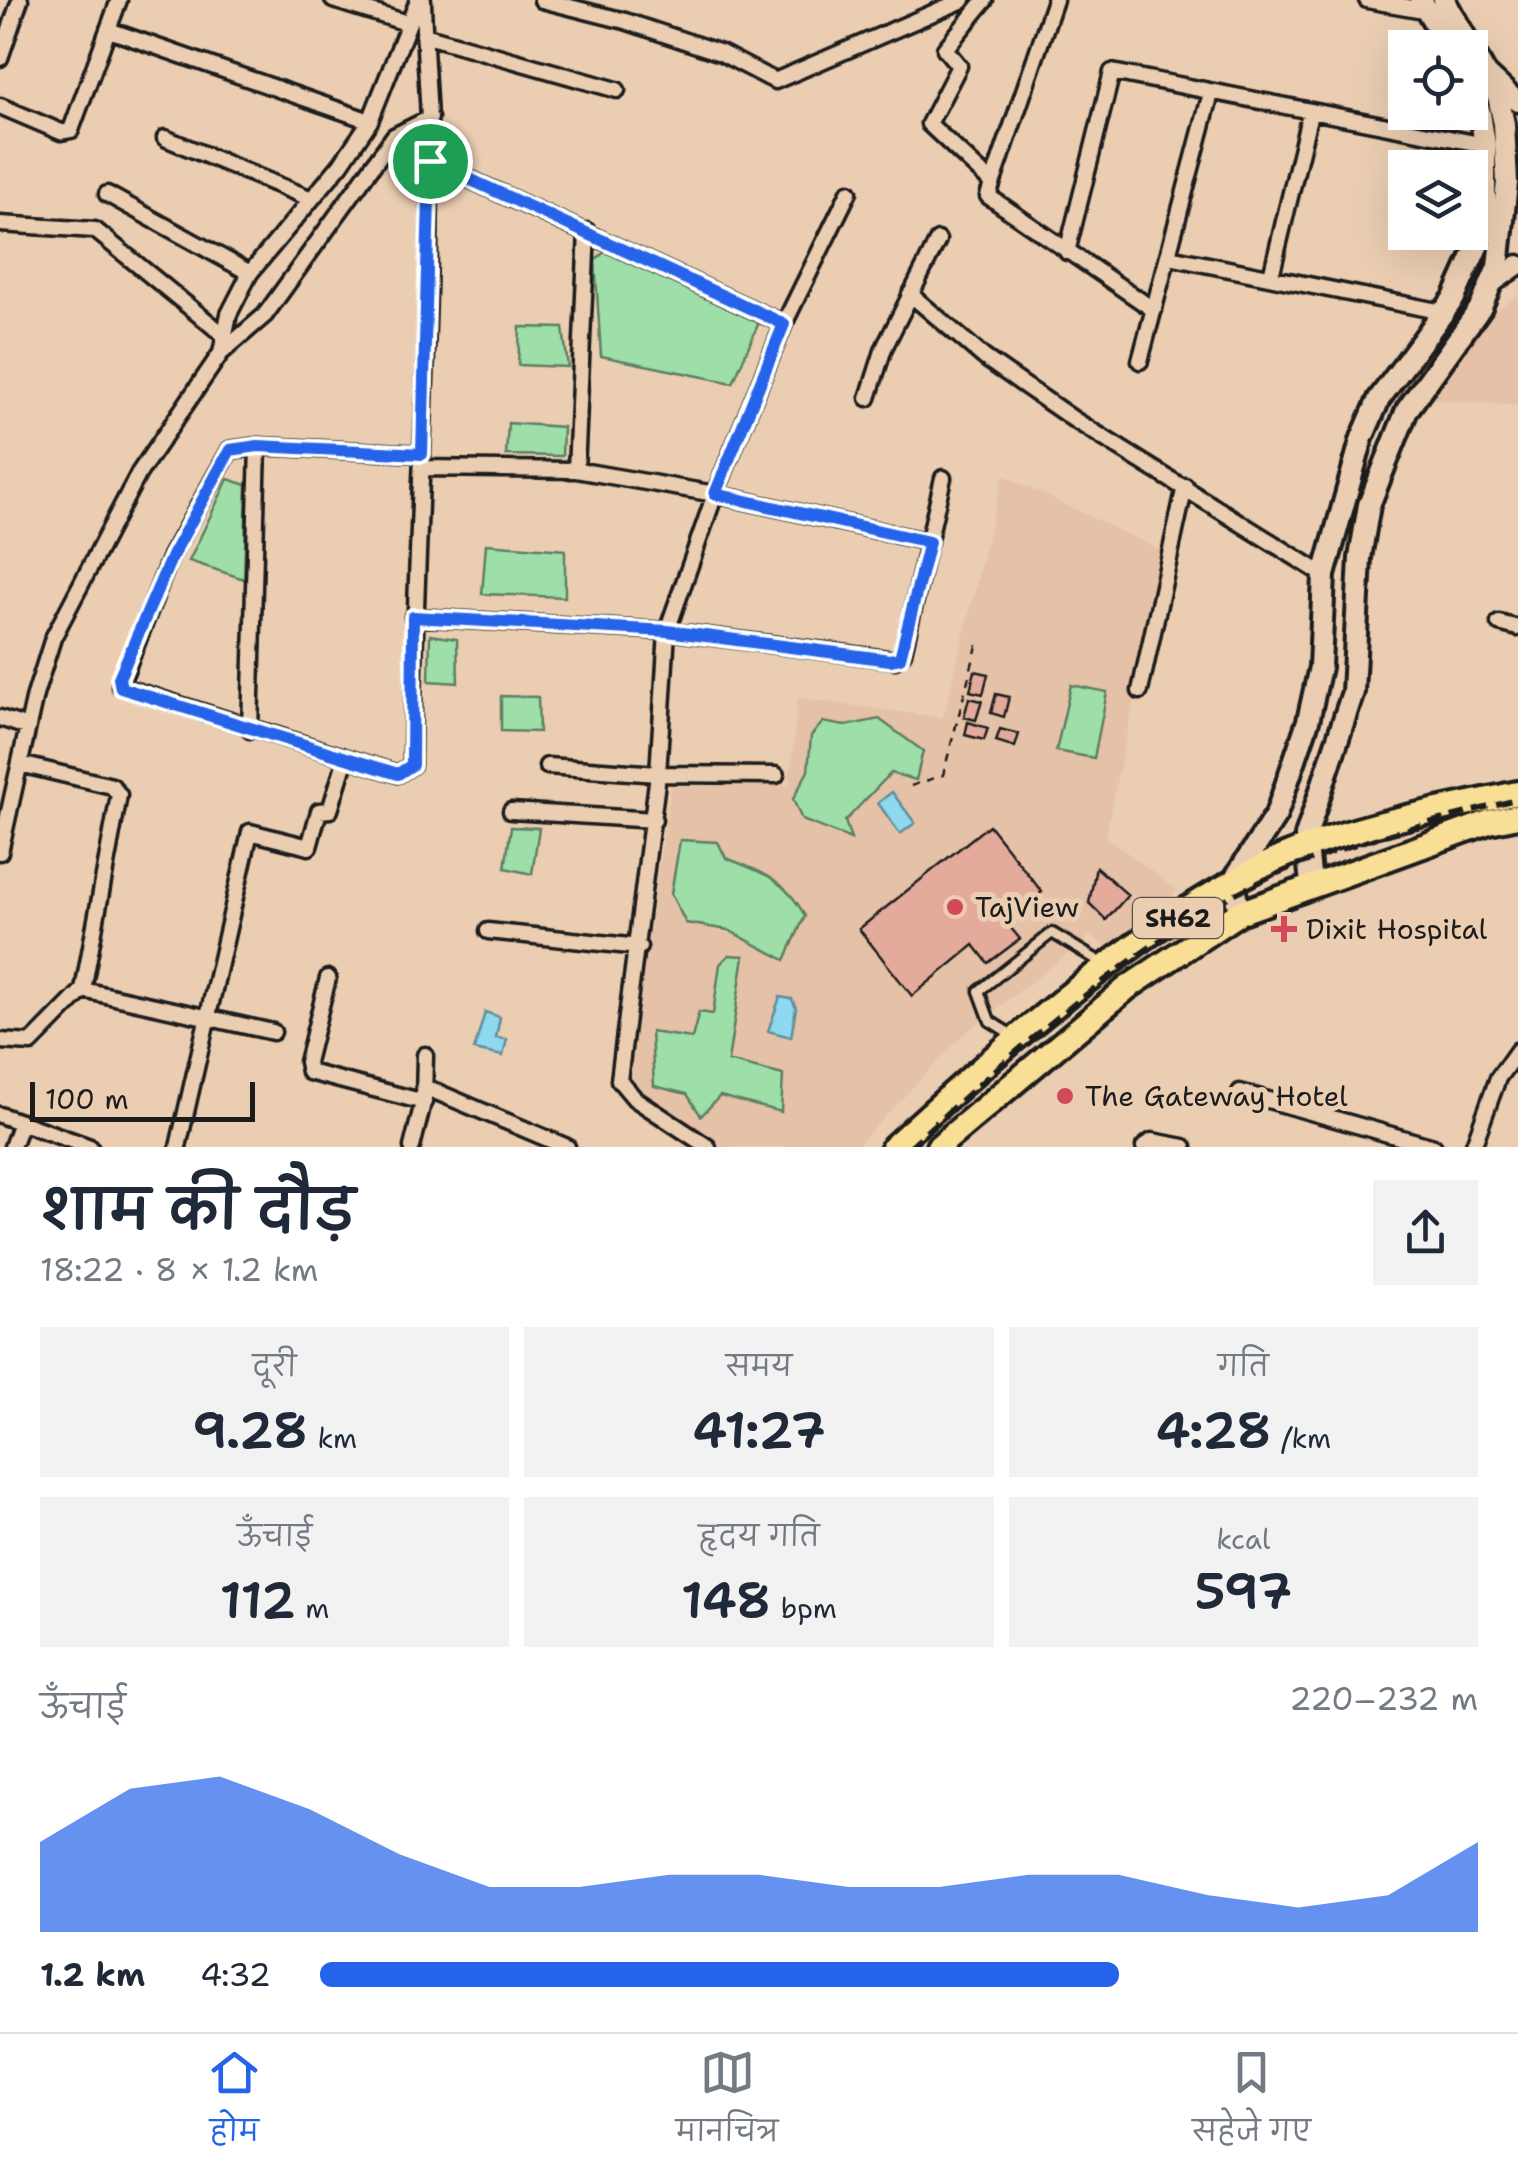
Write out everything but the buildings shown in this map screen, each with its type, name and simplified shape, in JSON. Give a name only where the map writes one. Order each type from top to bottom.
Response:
[{"type":"main road","points":[[1432,4],[1442,30]]},
{"type":"main road","points":[[1432,4],[1453,30]]},
{"type":"main road","points":[[1311,884],[1306,847],[1353,692],[1360,558],[1369,505],[1407,410],[1481,308],[1491,284],[1503,228],[1507,147],[1498,96],[1488,77]]},
{"type":"main road","points":[[1239,913],[1232,881],[1276,816],[1308,721],[1320,667],[1324,575],[1342,498],[1379,399],[1471,268],[1485,229],[1483,130]]},
{"type":"main road","name":"SH62","points":[[893,1147],[1018,1038],[1232,881],[1306,847],[1518,793]]},
{"type":"main road","name":"SH62","points":[[938,1147],[1127,988],[1239,913],[1489,822],[1518,816]]},
{"type":"street","points":[[0,58],[20,0]]},
{"type":"street","points":[[0,106],[62,132],[71,130],[119,0]]},
{"type":"street","points":[[333,0],[407,24]]},
{"type":"street","points":[[221,353],[230,314],[250,273],[341,164],[370,122],[420,0]]},
{"type":"street","points":[[420,0],[430,161],[422,461],[413,617],[410,770],[398,774],[125,691],[119,678],[172,556],[228,452],[258,446],[422,461],[576,470],[715,494],[929,542]]},
{"type":"street","points":[[542,0],[626,21],[721,53],[775,82],[963,0]]},
{"type":"street","points":[[986,0],[946,49],[959,66],[929,124],[990,182]]},
{"type":"street","points":[[1054,0],[987,192],[991,200],[1154,310]]},
{"type":"street","points":[[1367,0],[1432,4]]},
{"type":"street","points":[[109,30],[370,122]]},
{"type":"street","points":[[424,35],[617,90]]},
{"type":"street","points":[[1067,252],[1112,72],[1486,145]]},
{"type":"street","points":[[1488,74],[1518,102]]},
{"type":"street","points":[[1140,361],[1211,93]]},
{"type":"street","points":[[1271,276],[1310,113]]},
{"type":"street","points":[[0,852],[27,727],[53,638],[139,473],[221,353],[265,315],[394,136],[430,118]]},
{"type":"street","points":[[165,138],[309,198]]},
{"type":"street","points":[[430,161],[784,324]]},
{"type":"street","points":[[708,1147],[635,1099],[619,1080],[621,1041],[639,947],[654,820],[667,631],[715,494],[784,324],[849,192]]},
{"type":"street","points":[[107,194],[250,273]]},
{"type":"street","points":[[0,224],[95,230],[225,336]]},
{"type":"street","points":[[576,470],[587,232]]},
{"type":"street","points":[[868,398],[910,294],[938,240]]},
{"type":"street","points":[[1169,257],[1443,312]]},
{"type":"street","points":[[1491,284],[1518,265]]},
{"type":"street","points":[[910,294],[985,358],[1324,575]]},
{"type":"street","points":[[250,730],[258,446]]},
{"type":"street","points":[[413,617],[667,631],[895,660],[902,653],[943,478]]},
{"type":"street","points":[[1140,691],[1186,486]]},
{"type":"street","points":[[1498,623],[1518,628]]},
{"type":"street","points":[[0,718],[27,727]]},
{"type":"street","points":[[178,1147],[250,832],[309,848],[319,811],[330,810],[346,758]]},
{"type":"street","points":[[0,1041],[30,1043],[83,990],[118,790],[20,764]]},
{"type":"street","points":[[547,766],[658,774],[776,774]]},
{"type":"street","points":[[510,811],[654,820]]},
{"type":"street","points":[[488,931],[639,947]]},
{"type":"street","points":[[328,978],[307,1062],[309,1072],[425,1094],[535,1140],[567,1147]]},
{"type":"street","points":[[83,990],[273,1032]]},
{"type":"street","points":[[1473,1147],[1498,1078],[1518,1050]]},
{"type":"street","points":[[412,1147],[425,1094],[424,1055]]},
{"type":"street","points":[[1240,1092],[1434,1147]]},
{"type":"street","points":[[0,1115],[90,1147]]},
{"type":"street","points":[[12,1147],[20,1122]]},
{"type":"street","points":[[1144,1147],[1152,1142],[1184,1147]]},
{"type":"lane","points":[[1018,1038],[990,1021],[979,991],[1052,933],[1110,967]]},
{"type":"path","points":[[912,786],[943,775],[978,642]]},
{"type":"shaded area","points":[[1518,295],[1518,406],[1422,398],[1471,328]]},
{"type":"shaded area","points":[[1003,475],[1166,553],[1105,836],[1178,891],[1105,948],[1092,935],[964,1034],[856,1147],[723,1147],[630,1088],[626,1080],[671,786],[789,785],[798,698],[943,718]]},
{"type":"green space","points":[[607,250],[759,322],[733,383],[601,356],[595,260]]},
{"type":"green space","points":[[520,327],[563,328],[568,367],[518,365]]},
{"type":"green space","points":[[508,423],[563,427],[562,456],[506,455]]},
{"type":"green space","points":[[228,479],[247,485],[244,579],[189,561]]},
{"type":"green space","points":[[486,544],[565,550],[565,597],[482,594]]},
{"type":"green space","points":[[430,635],[457,639],[458,683],[429,681]]},
{"type":"green space","points":[[1071,685],[1107,692],[1094,758],[1056,751]]},
{"type":"green space","points":[[501,696],[538,697],[539,732],[501,731]]},
{"type":"green space","points":[[879,719],[923,751],[916,780],[891,773],[845,821],[851,839],[802,820],[793,799],[808,771],[811,736],[823,722],[845,726]]},
{"type":"green space","points":[[511,827],[539,828],[532,874],[505,868]]},
{"type":"green space","points":[[680,840],[718,842],[726,858],[762,873],[790,894],[805,916],[785,960],[728,930],[686,923],[671,894]]},
{"type":"green space","points":[[729,955],[744,956],[728,1061],[783,1075],[781,1112],[720,1096],[701,1116],[687,1094],[654,1086],[651,1032],[692,1038],[699,1012],[713,1014],[720,964]]},
{"type":"water","points":[[892,792],[915,823],[900,834],[878,803]]},
{"type":"water","points":[[780,997],[792,999],[796,1008],[791,1037],[768,1031]]},
{"type":"water","points":[[485,1012],[500,1017],[496,1038],[507,1039],[503,1056],[474,1050]]},
{"type":"railway","points":[[909,1147],[1015,1052],[1092,990],[1208,909],[1319,857],[1518,799]]},
{"type":"place","name":"TajView","points":[[955,907]]},
{"type":"place","name":"Dixit Hospital","points":[[1284,929]]},
{"type":"place","name":"The Gateway Hotel","points":[[1065,1096]]},
{"type":"route","points":[[430,161],[784,324],[715,494],[929,542],[900,658],[890,660],[667,631],[413,617],[412,765],[410,770],[398,774],[121,688],[119,678],[172,556],[230,450],[258,446],[422,454],[430,161]]}]
